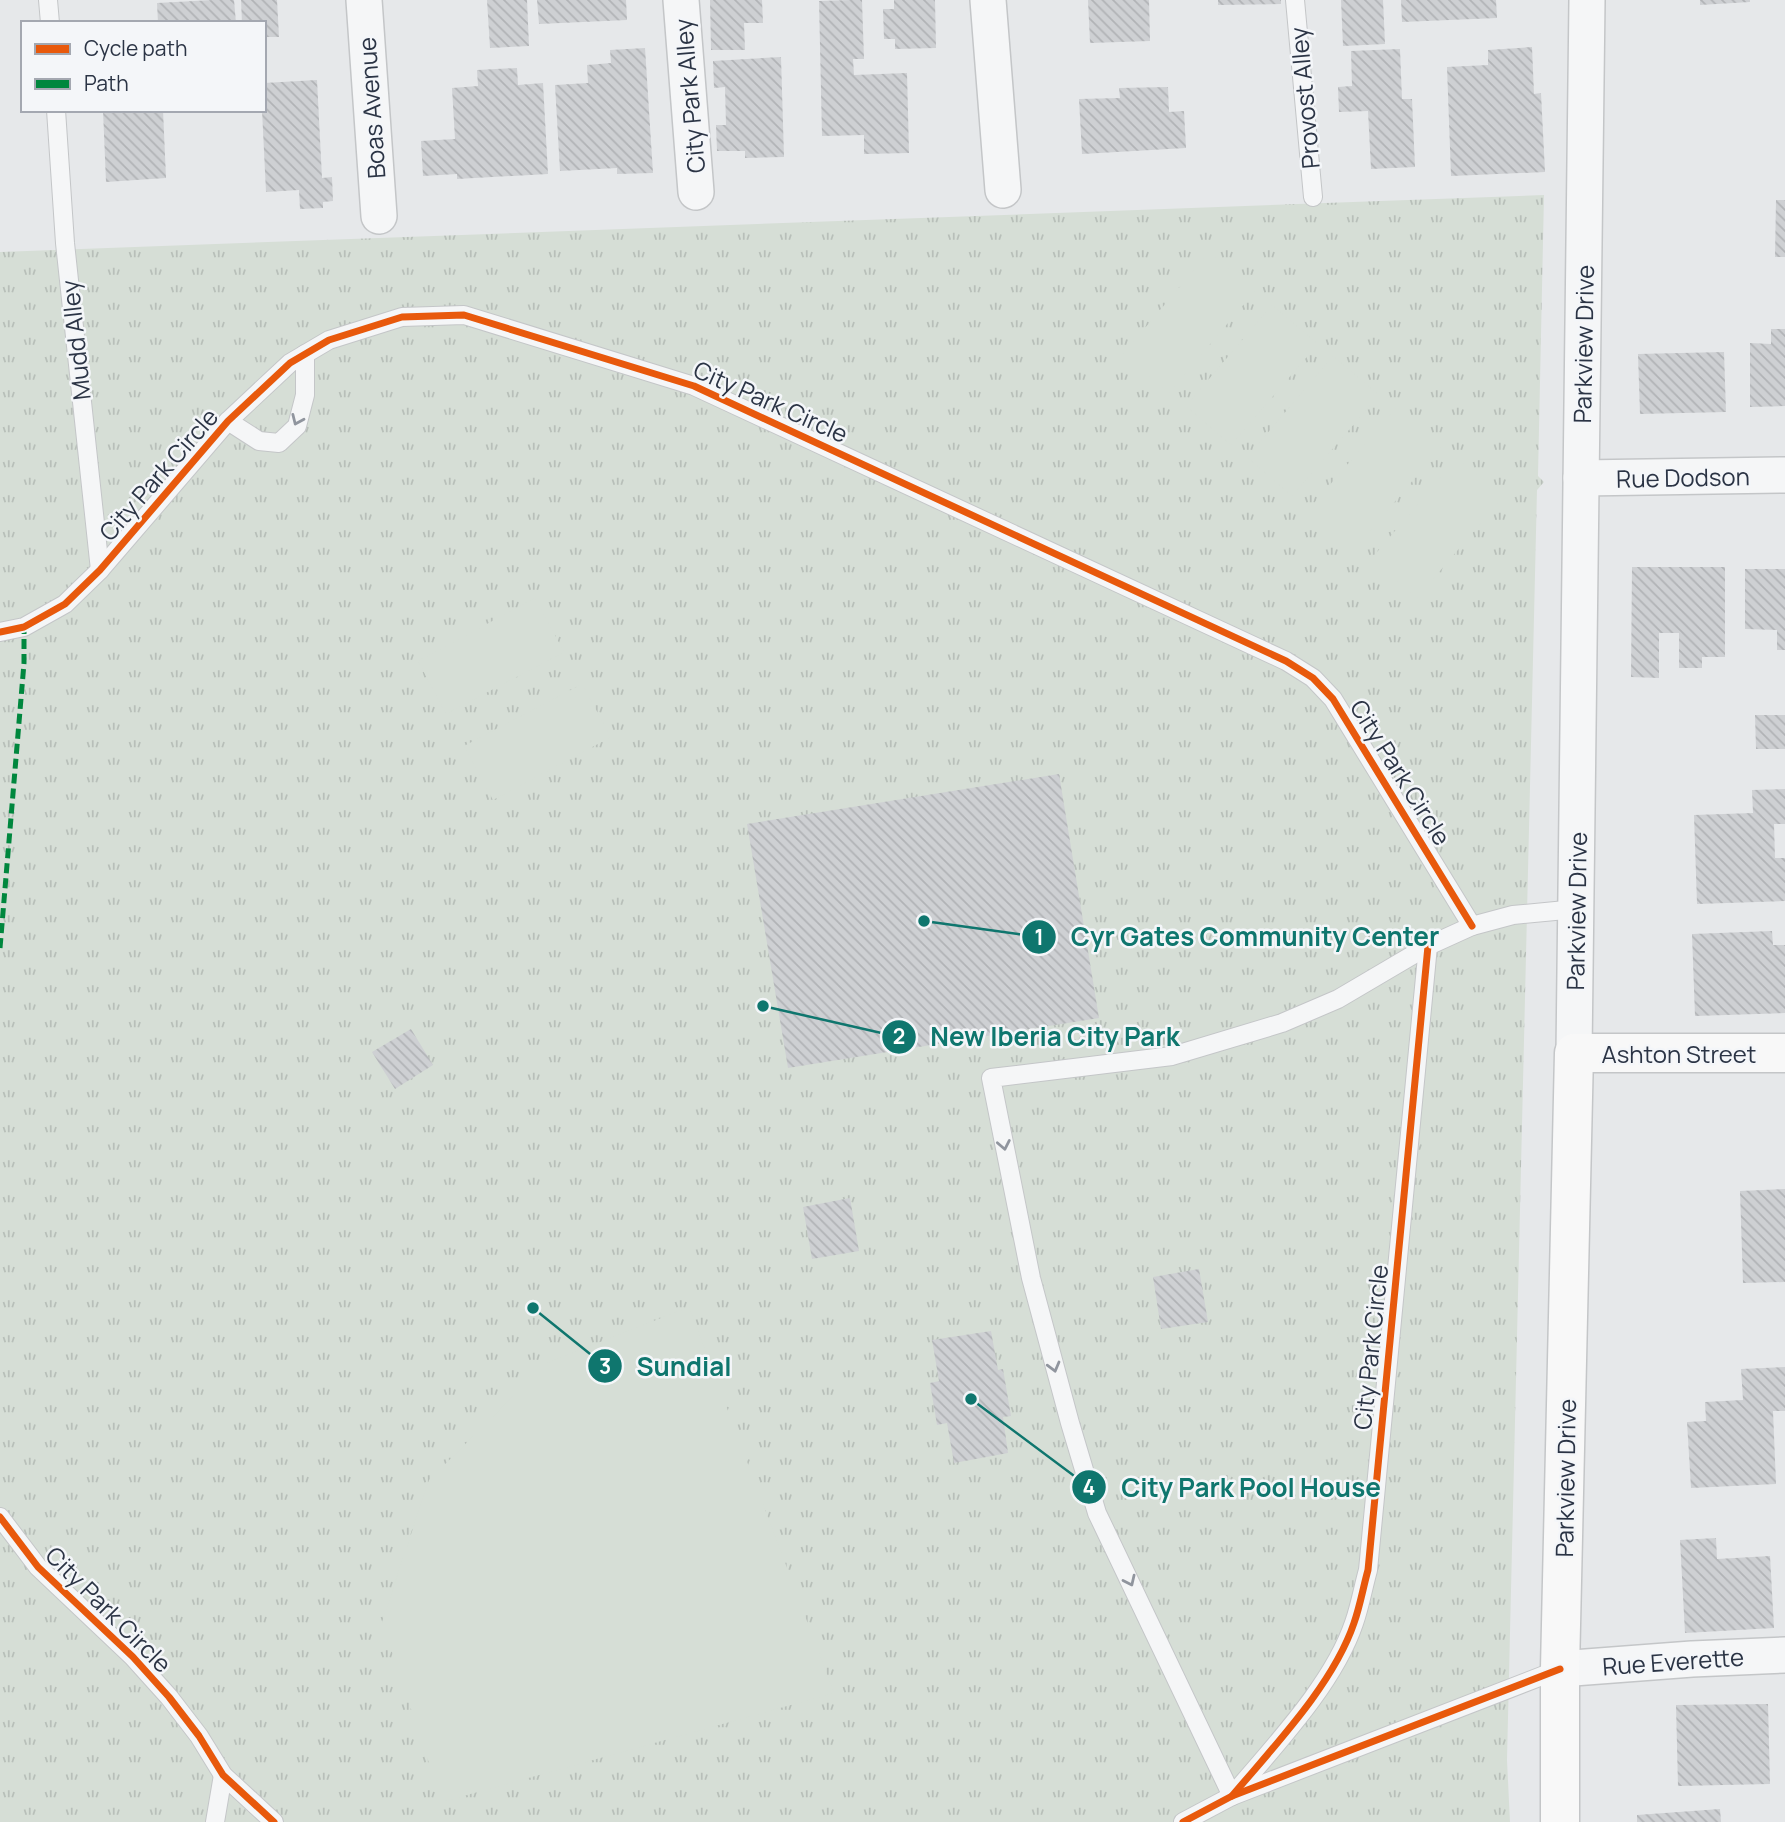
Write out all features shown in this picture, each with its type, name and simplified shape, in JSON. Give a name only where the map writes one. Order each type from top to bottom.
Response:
[{"type":"main road","name":"Ashton Street","points":[[1574,1053],[1785,1053]]},
{"type":"main road","name":"Parkview Drive","points":[[1560,1822],[1560,1669],[1574,1053]]},
{"type":"street","name":"Boas Avenue","points":[[364,0],[379,216]]},
{"type":"street","name":"City Park Alley","points":[[681,0],[696,191]]},
{"type":"street","points":[[988,0],[1003,190]]},
{"type":"street","name":"Parkview Drive","points":[[1574,1053],[1587,0]]},
{"type":"street","name":"Rue Dodson","points":[[1581,478],[1785,475]]},
{"type":"street","name":"Rue Everette","points":[[1560,1669],[1785,1655]]},
{"type":"lane","points":[[48,0],[50,21]]},
{"type":"lane","name":"Provost Alley","points":[[1295,0],[1313,197]]},
{"type":"lane","name":"Mudd Alley","points":[[56,112],[65,243],[100,570]]},
{"type":"lane","name":"City Park Circle","points":[[0,632],[24,627],[65,604],[100,570],[228,421],[290,363],[329,340],[402,317],[464,315],[694,387],[1286,661],[1313,678],[1333,699],[1472,926]]},
{"type":"lane","name":"City Park Circle","points":[[228,421],[259,441],[279,443],[298,426],[305,395],[305,354]]},
{"type":"lane","points":[[1232,1796],[1097,1513],[1062,1397],[1031,1278],[991,1078],[1172,1056],[1282,1023],[1338,999],[1428,946],[1472,926],[1513,915],[1576,909]]},
{"type":"lane","name":"City Park Circle","points":[[1232,1796],[1296,1720],[1327,1677],[1354,1624],[1368,1570],[1428,946]]},
{"type":"lane","name":"City Park Circle","points":[[0,1517],[38,1567],[133,1657],[169,1697],[199,1736],[223,1775],[274,1822]]},
{"type":"lane","name":"City Park Circle","points":[[1183,1822],[1232,1796],[1560,1669]]},
{"type":"lane","points":[[215,1822],[223,1775]]},
{"type":"green space","points":[[1544,195],[1538,476],[1544,482],[1537,490],[1507,1760],[1510,1822],[0,1822],[0,252]]},
{"type":"green space","points":[[1209,252],[1255,291],[1169,393],[1123,354]]},
{"type":"green space","points":[[1272,305],[1318,344],[1231,445],[1186,406]]},
{"type":"green space","points":[[1333,356],[1379,395],[1292,496],[1247,457]]},
{"type":"green space","points":[[1396,408],[1441,447],[1355,549],[1309,509]]},
{"type":"green space","points":[[1457,458],[1503,497],[1417,598],[1371,559]]},
{"type":"green space","points":[[535,598],[564,652],[446,714],[418,661]]},
{"type":"green space","points":[[582,684],[611,737],[493,800],[464,746]]},
{"type":"green space","points":[[689,1307],[834,1693],[442,1802],[382,1622],[429,1480],[547,1363]]},
{"type":"building","points":[[234,0],[236,21],[158,21],[157,3]]},
{"type":"building","points":[[241,0],[277,0],[279,37],[266,37],[266,21],[242,21]]},
{"type":"building","points":[[487,0],[527,0],[529,46],[490,48]]},
{"type":"building","points":[[537,0],[626,0],[627,20],[539,24]]},
{"type":"building","points":[[710,0],[762,0],[763,23],[744,23],[745,50],[711,50]]},
{"type":"building","points":[[862,0],[864,59],[853,59],[854,75],[907,73],[909,153],[864,154],[864,135],[822,136],[819,1]]},
{"type":"building","points":[[894,0],[935,0],[936,48],[895,49],[895,39],[884,39],[883,9],[894,9]]},
{"type":"building","points":[[1088,0],[1149,0],[1150,41],[1090,43]]},
{"type":"building","points":[[1218,0],[1281,0],[1281,4],[1218,5]]},
{"type":"building","points":[[1341,0],[1383,0],[1385,44],[1343,46]]},
{"type":"building","points":[[1401,0],[1496,0],[1497,18],[1402,22]]},
{"type":"building","points":[[1700,0],[1750,0],[1750,2],[1700,5]]},
{"type":"building","points":[[1532,47],[1534,94],[1541,93],[1545,172],[1451,176],[1447,67],[1488,65],[1488,50]]},
{"type":"building","points":[[645,48],[653,173],[617,174],[617,168],[560,171],[555,85],[588,83],[587,65],[611,63],[610,50]]},
{"type":"building","points":[[1400,49],[1402,99],[1412,99],[1415,167],[1371,169],[1368,111],[1339,112],[1338,87],[1352,86],[1351,51]]},
{"type":"building","points":[[781,57],[784,157],[745,158],[745,151],[717,151],[716,125],[726,125],[725,87],[714,88],[713,61]]},
{"type":"building","points":[[517,68],[518,85],[543,83],[548,174],[457,179],[457,174],[423,176],[421,141],[455,139],[452,88],[478,86],[477,70]]},
{"type":"building","points":[[317,80],[322,178],[332,177],[333,201],[323,202],[323,208],[300,209],[299,190],[266,192],[262,112],[266,112],[266,83]]},
{"type":"building","points":[[1168,87],[1169,112],[1184,111],[1186,148],[1082,154],[1079,99],[1120,98],[1119,88]]},
{"type":"building","points":[[103,112],[163,112],[166,178],[106,182]]},
{"type":"building","points":[[1776,200],[1785,200],[1785,257],[1775,257]]},
{"type":"building","points":[[1771,329],[1785,329],[1785,406],[1750,407],[1750,343],[1771,344]]},
{"type":"building","points":[[1724,352],[1726,412],[1640,414],[1638,354]]},
{"type":"building","points":[[1632,567],[1725,567],[1725,657],[1702,657],[1702,668],[1679,668],[1679,633],[1659,633],[1659,678],[1631,677]]},
{"type":"building","points":[[1745,569],[1785,569],[1785,650],[1777,650],[1777,630],[1745,629]]},
{"type":"building","points":[[1755,715],[1785,715],[1785,749],[1756,749]]},
{"type":"building","points":[[1059,774],[1099,1018],[788,1068],[747,824]]},
{"type":"building","points":[[1785,789],[1785,824],[1774,824],[1775,858],[1785,858],[1785,901],[1697,904],[1694,815],[1753,813],[1752,790]]},
{"type":"building","points":[[1772,931],[1773,945],[1785,945],[1785,1013],[1695,1016],[1692,934]]},
{"type":"building","points":[[411,1029],[433,1065],[395,1089],[372,1052]]},
{"type":"building","points":[[1785,1189],[1785,1282],[1743,1283],[1740,1191]]},
{"type":"building","points":[[850,1198],[859,1251],[812,1259],[803,1207]]},
{"type":"building","points":[[1199,1269],[1208,1322],[1161,1329],[1153,1277]]},
{"type":"building","points":[[991,1331],[998,1370],[1003,1369],[1011,1416],[1003,1417],[1008,1453],[954,1463],[947,1423],[937,1425],[930,1383],[939,1381],[932,1340]]},
{"type":"building","points":[[1785,1367],[1785,1411],[1773,1411],[1776,1484],[1691,1488],[1687,1422],[1706,1421],[1705,1402],[1743,1400],[1741,1369]]},
{"type":"building","points":[[1716,1538],[1717,1559],[1770,1556],[1774,1628],[1685,1633],[1680,1540]]},
{"type":"building","points":[[1768,1704],[1770,1784],[1678,1786],[1676,1705]]},
{"type":"building","points":[[1720,1809],[1721,1822],[1637,1822],[1637,1815]]},
{"type":"marked path","points":[[0,948],[24,663],[24,627]]},
{"type":"cycle path","points":[[0,632],[24,627],[65,604],[100,570],[228,421],[290,363],[329,340],[402,317],[464,315],[694,386],[1286,661],[1313,678],[1333,699],[1472,926]]},
{"type":"cycle path","points":[[1232,1796],[1284,1736],[1332,1669],[1354,1623],[1368,1570],[1428,946]]},
{"type":"cycle path","points":[[0,1517],[38,1567],[133,1657],[169,1697],[199,1736],[223,1775],[274,1822]]},
{"type":"cycle path","points":[[1183,1822],[1232,1796],[1560,1669]]},
{"type":"place","name":"Cyr Gates Community Center","points":[[924,921]]},
{"type":"place","name":"New Iberia City Park","points":[[763,1006]]},
{"type":"place","name":"Sundial","points":[[533,1308]]},
{"type":"place","name":"City Park Pool House","points":[[971,1399]]}]
